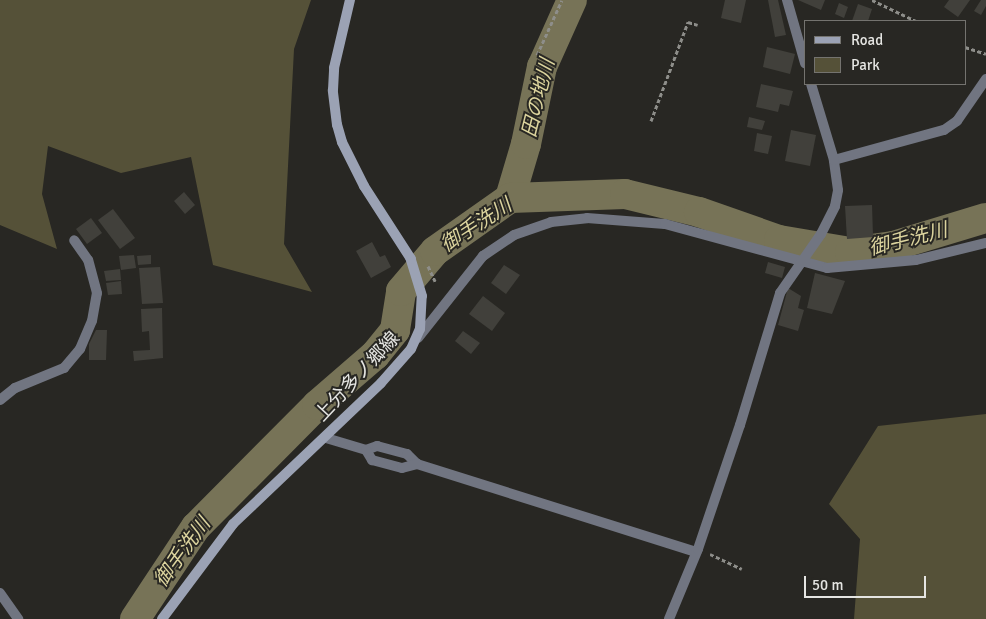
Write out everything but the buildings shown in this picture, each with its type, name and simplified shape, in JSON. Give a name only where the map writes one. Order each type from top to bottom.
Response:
[{"type":"main road","name":"上分多ノ郷線","points":[[162,619],[233,524],[382,383],[416,340],[422,309],[417,273],[406,248],[364,186],[342,142],[337,125],[333,90],[334,68],[350,0]]},
{"type":"street","points":[[786,0],[804,60]]},
{"type":"street","points":[[834,160],[944,130],[957,121],[986,79]]},
{"type":"street","points":[[670,619],[697,550],[740,425],[780,293],[801,259],[821,234],[835,206],[838,190],[834,160],[810,85]]},
{"type":"street","points":[[416,340],[483,256],[514,235],[551,222],[587,218],[665,224],[801,259],[827,268],[916,260],[986,243]]},
{"type":"street","points":[[0,400],[15,388],[64,368],[80,349],[92,321],[97,294],[88,260],[74,240]]},
{"type":"street","points":[[326,438],[366,450],[377,446],[407,454],[417,464],[697,550]]},
{"type":"street","points":[[366,450],[372,460],[402,468],[417,464]]},
{"type":"street","points":[[1,597],[18,619]]},
{"type":"path","points":[[537,56],[562,0]]},
{"type":"path","points":[[872,0],[914,20]]},
{"type":"path","points":[[651,121],[688,22],[698,25]]},
{"type":"path","points":[[966,47],[986,54]]},
{"type":"path","points":[[697,550],[742,568]]},
{"type":"green space","points":[[0,0],[311,0],[294,49],[284,244],[312,292],[213,265],[191,157],[121,173],[48,146],[42,194],[57,249],[0,225]]},
{"type":"green space","points":[[986,414],[986,619],[854,619],[860,539],[829,504],[878,426]]},
{"type":"waterway","name":"田の地川","points":[[510,198],[526,144],[542,67],[572,0]]},
{"type":"waterway","name":"御手洗川","points":[[135,619],[196,527],[317,405],[375,355],[395,330],[401,291],[435,251],[510,198],[625,194],[699,212],[779,240],[850,252],[893,246],[986,218]]}]
